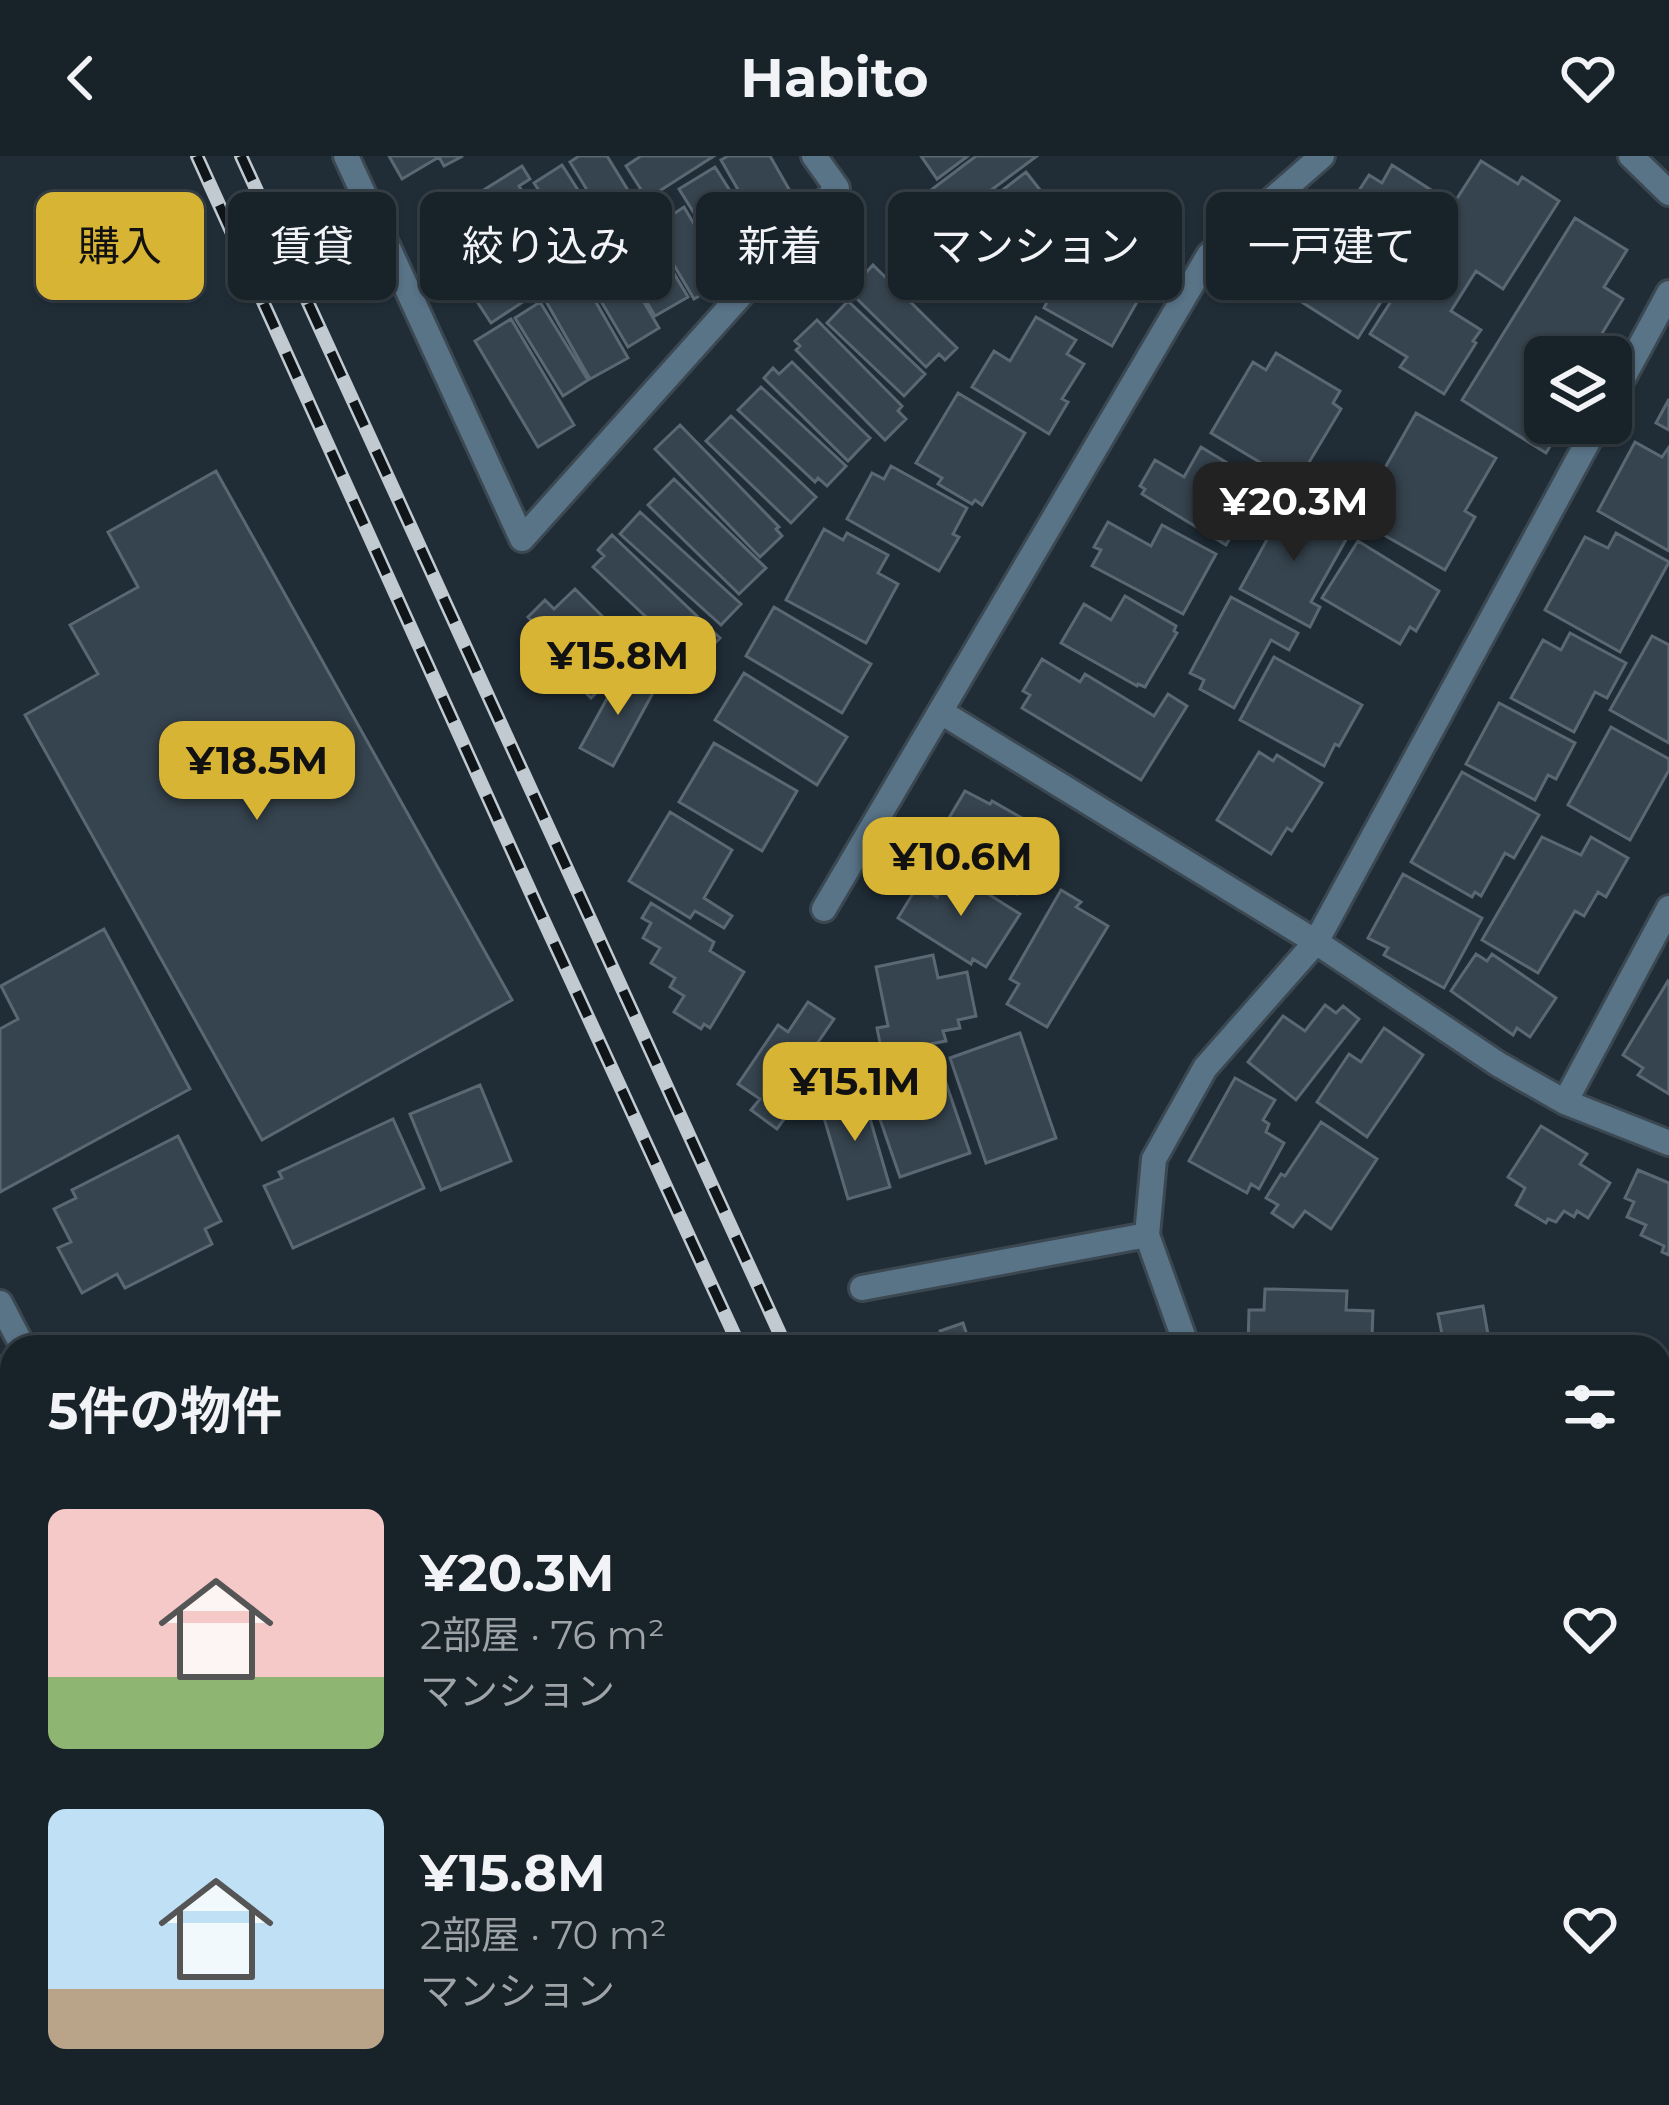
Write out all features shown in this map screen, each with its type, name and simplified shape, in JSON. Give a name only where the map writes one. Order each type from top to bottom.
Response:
[{"type":"street","points":[[346,156],[521,539],[837,188],[814,156]]},
{"type":"street","points":[[824,909],[1209,255],[1322,156]]},
{"type":"street","points":[[1631,156],[1669,193]]},
{"type":"street","points":[[1632,361],[1669,293]]},
{"type":"street","points":[[1183,1335],[1147,1235],[1154,1160],[1205,1068],[1316,942],[1587,444]]},
{"type":"street","points":[[940,712],[1316,942],[1498,1064],[1565,1102],[1669,1143]]},
{"type":"street","points":[[1565,1102],[1669,908]]},
{"type":"street","points":[[862,1288],[1147,1235]]},
{"type":"street","points":[[0,1304],[17,1335]]},
{"type":"building","points":[[389,156],[463,156],[444,166],[439,157],[402,179]]},
{"type":"building","points":[[579,156],[607,156],[629,192],[588,192],[570,162]]},
{"type":"building","points":[[641,156],[714,156],[658,192],[643,192],[626,166]]},
{"type":"building","points":[[770,156],[791,192],[739,192],[721,160]]},
{"type":"building","points":[[921,156],[968,156],[937,179]]},
{"type":"building","points":[[976,156],[1037,156],[989,192],[928,192]]},
{"type":"building","points":[[1481,161],[1518,184],[1522,177],[1559,201],[1503,289],[1476,271],[1458,300],[1458,197]]},
{"type":"building","points":[[562,165],[579,192],[540,192],[534,183]]},
{"type":"building","points":[[1392,165],[1434,192],[1358,192],[1369,175],[1382,183]]},
{"type":"building","points":[[522,166],[530,179],[519,186],[523,192],[480,192]]},
{"type":"building","points":[[715,167],[731,192],[696,192],[696,216],[679,189]]},
{"type":"building","points":[[1026,172],[1042,192],[1000,192]]},
{"type":"building","points":[[684,207],[696,227],[694,299],[672,262],[672,215]]},
{"type":"building","points":[[1575,218],[1627,250],[1604,287],[1623,299],[1600,336],[1524,336],[1524,439],[1462,400]]},
{"type":"building","points":[[873,265],[888,280],[888,300],[908,300],[957,348],[945,360],[939,354],[926,367],[858,300],[864,300],[864,275]]},
{"type":"building","points":[[672,270],[688,297],[655,316],[646,300],[672,300]]},
{"type":"building","points":[[476,300],[526,300],[491,323]]},
{"type":"building","points":[[545,300],[595,300],[628,358],[590,379]]},
{"type":"building","points":[[600,300],[643,300],[659,328],[628,347]]},
{"type":"building","points":[[1048,300],[1138,300],[1112,346],[1044,308]]},
{"type":"building","points":[[1298,300],[1382,300],[1358,338]]},
{"type":"building","points":[[1392,300],[1458,300],[1451,311],[1481,330],[1444,394],[1400,367],[1407,357],[1370,334]]},
{"type":"building","points":[[848,301],[925,374],[904,396],[827,323]]},
{"type":"building","points":[[540,302],[588,380],[563,396],[515,318]]},
{"type":"building","points":[[1036,317],[1076,340],[1067,354],[1084,364],[1062,399],[1068,402],[1049,434],[972,387],[994,351],[1010,361]]},
{"type":"building","points":[[511,319],[574,425],[538,447],[475,341]]},
{"type":"building","points":[[817,320],[902,406],[898,411],[906,419],[885,440],[796,350],[800,346],[795,341]]},
{"type":"building","points":[[1276,353],[1340,391],[1333,403],[1341,409],[1296,484],[1211,433],[1253,362],[1266,370]]},
{"type":"building","points":[[792,362],[870,438],[848,461],[764,378],[773,368],[779,374]]},
{"type":"building","points":[[761,387],[846,466],[827,486],[818,478],[815,482],[738,410]]},
{"type":"building","points":[[958,393],[1025,433],[982,505],[938,484],[942,478],[916,463]]},
{"type":"building","points":[[1669,399],[1669,430],[1656,423]]},
{"type":"building","points":[[1416,413],[1496,458],[1465,511],[1475,517],[1445,570],[1356,519]]},
{"type":"building","points":[[731,416],[816,497],[791,523],[706,441]]},
{"type":"building","points":[[680,425],[779,527],[782,536],[760,557],[655,449]]},
{"type":"building","points":[[1635,442],[1662,457],[1669,447],[1669,551],[1598,511]]},
{"type":"building","points":[[1201,447],[1262,484],[1226,545],[1142,494],[1145,489],[1140,486],[1155,460],[1184,477]]},
{"type":"building","points":[[891,466],[967,508],[953,534],[959,537],[939,571],[847,519],[872,473],[884,479]]},
{"type":"building","points":[[216,471],[512,1000],[262,1140],[25,715],[98,674],[70,625],[138,587],[108,532]]},
{"type":"building","points":[[674,479],[766,568],[739,594],[648,505]]},
{"type":"building","points":[[1287,503],[1348,536],[1311,602],[1320,607],[1310,627],[1240,589]]},
{"type":"building","points":[[640,512],[741,604],[721,625],[620,534]]},
{"type":"building","points":[[1108,522],[1151,546],[1162,525],[1216,554],[1183,614],[1092,566],[1101,550],[1094,547]]},
{"type":"building","points":[[824,529],[843,540],[847,533],[888,555],[878,573],[898,584],[866,643],[786,600]]},
{"type":"building","points":[[1616,533],[1669,562],[1620,652],[1545,610],[1585,537],[1608,548]]},
{"type":"building","points":[[612,535],[720,638],[695,663],[593,567],[604,556],[598,550]]},
{"type":"building","points":[[1358,541],[1439,591],[1416,631],[1410,627],[1400,644],[1322,598]]},
{"type":"building","points":[[575,589],[630,644],[610,665],[617,672],[591,698],[562,669],[571,661],[528,617],[545,600],[554,609]]},
{"type":"building","points":[[1125,596],[1176,626],[1177,633],[1145,687],[1061,643],[1084,604],[1111,620]]},
{"type":"building","points":[[1231,597],[1298,633],[1289,650],[1271,640],[1234,708],[1200,689],[1204,680],[1190,673]]},
{"type":"building","points":[[774,607],[871,664],[842,713],[746,656]]},
{"type":"building","points":[[1570,633],[1626,663],[1607,698],[1595,692],[1574,732],[1511,698],[1543,640],[1561,650]]},
{"type":"building","points":[[1652,636],[1669,645],[1669,743],[1610,710]]},
{"type":"building","points":[[1274,657],[1362,705],[1324,766],[1240,720]]},
{"type":"building","points":[[1042,659],[1080,682],[1085,674],[1154,716],[1168,694],[1187,706],[1141,780],[1022,708],[1030,695],[1023,691]]},
{"type":"building","points":[[622,671],[655,689],[613,766],[580,748]]},
{"type":"building","points":[[744,673],[847,737],[817,785],[715,720]]},
{"type":"building","points":[[1499,703],[1575,743],[1556,779],[1548,775],[1535,800],[1466,764]]},
{"type":"building","points":[[1611,727],[1669,759],[1669,770],[1630,840],[1568,805]]},
{"type":"building","points":[[714,743],[797,791],[762,851],[679,802]]},
{"type":"building","points":[[1259,752],[1273,761],[1277,755],[1322,783],[1292,831],[1287,828],[1271,854],[1217,820]]},
{"type":"building","points":[[1462,772],[1539,815],[1514,858],[1505,853],[1481,896],[1475,892],[1472,897],[1411,862]]},
{"type":"building","points":[[965,791],[1052,835],[1017,894],[933,845]]},
{"type":"building","points":[[670,812],[732,850],[704,898],[732,916],[724,928],[695,911],[690,918],[629,881]]},
{"type":"building","points":[[1542,837],[1581,855],[1591,837],[1628,858],[1606,897],[1598,892],[1584,916],[1575,911],[1538,973],[1482,940]]},
{"type":"building","points":[[953,872],[1020,914],[986,967],[973,959],[971,964],[898,918],[918,885],[937,897]]},
{"type":"building","points":[[1403,874],[1482,918],[1444,988],[1384,955],[1388,948],[1368,938]]},
{"type":"building","points":[[1061,890],[1081,902],[1076,907],[1108,926],[1047,1027],[1007,1004],[1019,984],[1010,979]]},
{"type":"building","points":[[651,903],[714,942],[710,951],[744,972],[710,1028],[704,1024],[701,1029],[674,1012],[684,996],[670,987],[675,978],[651,963],[660,948],[643,938],[651,923],[642,918]]},
{"type":"building","points":[[104,929],[190,1089],[0,1192],[0,1029],[18,1019],[1,986]]},
{"type":"building","points":[[1476,954],[1487,961],[1492,954],[1556,998],[1530,1037],[1517,1028],[1513,1035],[1451,991]]},
{"type":"building","points":[[933,955],[938,978],[967,972],[976,1016],[958,1020],[960,1028],[943,1031],[946,1041],[882,1053],[877,1028],[888,1026],[876,967]]},
{"type":"building","points":[[1668,981],[1669,1094],[1638,1075],[1643,1068],[1623,1055]]},
{"type":"building","points":[[808,1002],[834,1019],[812,1051],[830,1064],[806,1101],[800,1097],[777,1129],[751,1110],[760,1099],[738,1084],[778,1025],[788,1032]]},
{"type":"building","points":[[1325,1005],[1336,1013],[1343,1006],[1359,1019],[1296,1100],[1248,1062],[1283,1016],[1305,1031]]},
{"type":"building","points":[[1384,1028],[1423,1055],[1367,1137],[1317,1102],[1349,1054],[1361,1062]]},
{"type":"building","points":[[1020,1033],[1056,1138],[986,1163],[950,1058]]},
{"type":"building","points":[[936,1054],[970,1153],[900,1177],[866,1079]]},
{"type":"building","points":[[1235,1078],[1275,1100],[1263,1120],[1269,1124],[1266,1132],[1284,1143],[1259,1189],[1251,1184],[1247,1193],[1189,1161]]},
{"type":"building","points":[[480,1085],[511,1161],[441,1190],[410,1114]]},
{"type":"building","points":[[861,1088],[890,1187],[848,1199],[819,1101]]},
{"type":"building","points":[[393,1119],[424,1188],[293,1248],[264,1186],[282,1178],[279,1172]]},
{"type":"building","points":[[1321,1122],[1377,1159],[1331,1229],[1305,1211],[1293,1227],[1272,1213],[1278,1205],[1266,1198]]},
{"type":"building","points":[[1541,1126],[1587,1154],[1580,1164],[1610,1183],[1588,1218],[1577,1211],[1574,1217],[1564,1211],[1556,1222],[1548,1219],[1546,1223],[1516,1205],[1525,1188],[1508,1177]]},
{"type":"building","points":[[178,1136],[221,1221],[205,1229],[212,1244],[125,1288],[117,1274],[82,1293],[58,1248],[71,1242],[54,1209],[76,1198],[72,1190]]},
{"type":"building","points":[[1638,1170],[1669,1183],[1669,1255],[1662,1252],[1664,1246],[1641,1235],[1646,1225],[1627,1217],[1634,1202],[1625,1198]]},
{"type":"building","points":[[1265,1289],[1347,1291],[1346,1310],[1373,1311],[1372,1335],[1248,1335],[1249,1310],[1264,1310]]},
{"type":"building","points":[[1483,1306],[1488,1335],[1437,1335],[1442,1334],[1438,1314]]},
{"type":"building","points":[[963,1323],[967,1335],[941,1335],[940,1331]]},
{"type":"railway","points":[[197,156],[734,1335]]},
{"type":"railway","points":[[241,156],[781,1335]]}]
